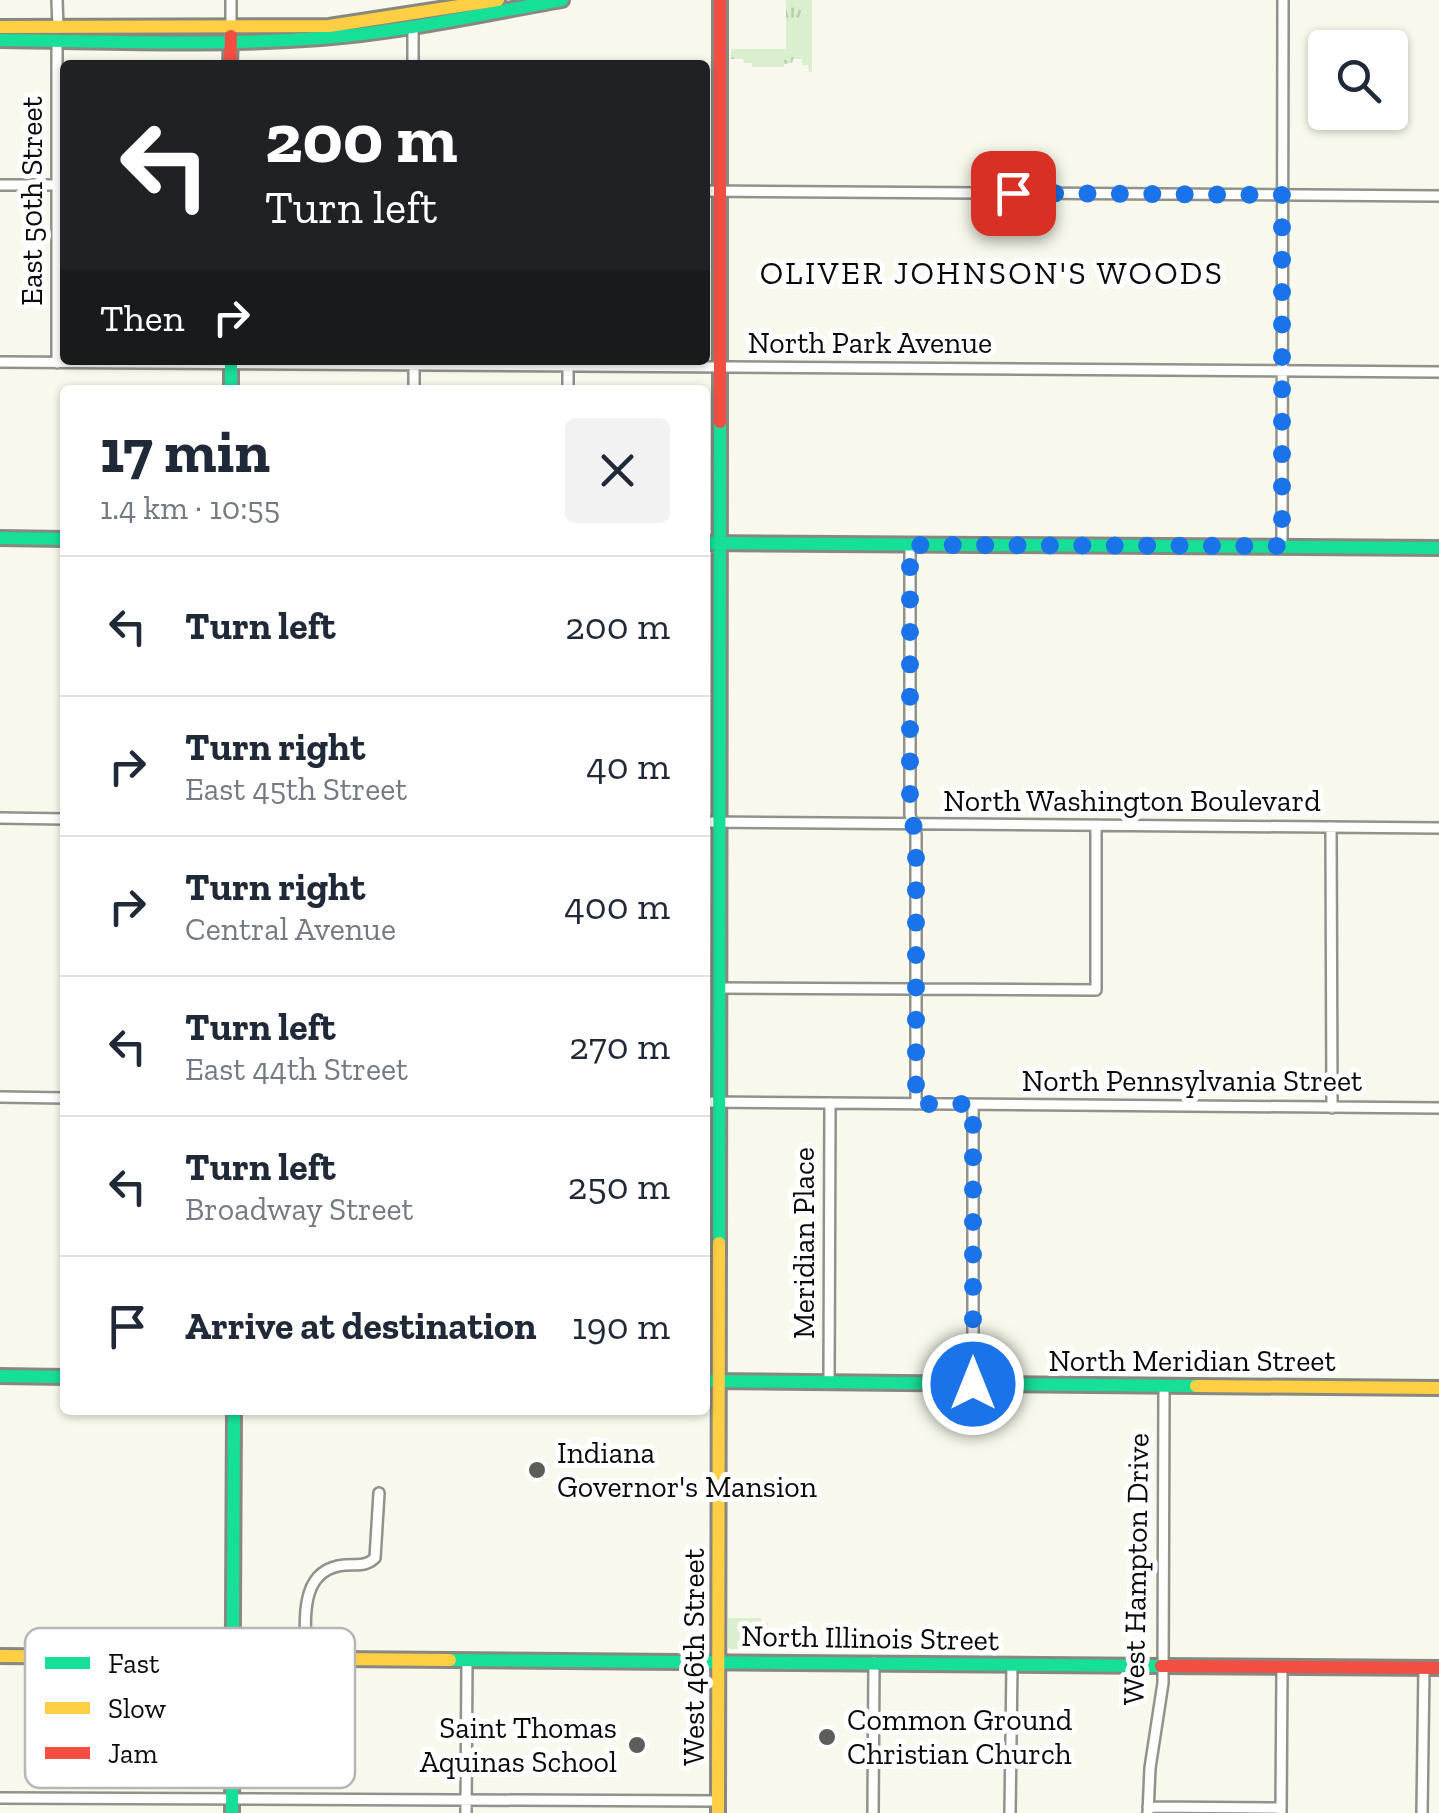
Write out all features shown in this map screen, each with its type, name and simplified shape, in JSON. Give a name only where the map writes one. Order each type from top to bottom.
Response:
[{"type":"main road","points":[[230,35],[329,26],[498,0]]},
{"type":"main road","points":[[0,40],[57,34],[321,38],[562,0]]},
{"type":"main road","name":"West 46th Street","points":[[718,1807],[712,1102],[720,988],[712,823],[712,543],[720,366],[712,191],[720,0]]},
{"type":"main road","points":[[0,27],[57,34]]},
{"type":"main road","points":[[230,35],[230,60]]},
{"type":"main road","points":[[0,538],[60,539]]},
{"type":"main road","points":[[712,543],[1439,548]]},
{"type":"main road","points":[[0,1376],[60,1376]]},
{"type":"main road","name":"North Meridian Street","points":[[712,1381],[1439,1388]]},
{"type":"main road","points":[[234,1415],[234,1628]]},
{"type":"main road","name":"North Illinois Street","points":[[0,1656],[25,1656]]},
{"type":"main road","name":"North Illinois Street","points":[[355,1658],[1439,1668]]},
{"type":"street","name":"East 50th Street","points":[[58,0],[60,147]]},
{"type":"street","points":[[230,35],[231,0]]},
{"type":"street","points":[[1282,546],[1283,0]]},
{"type":"street","points":[[413,26],[413,60]]},
{"type":"street","points":[[0,185],[60,185]]},
{"type":"street","points":[[712,191],[1439,196]]},
{"type":"street","name":"East 50th Street","points":[[58,363],[60,244]]},
{"type":"street","name":"North Park Avenue","points":[[0,362],[58,363]]},
{"type":"street","name":"North Park Avenue","points":[[669,365],[1439,372]]},
{"type":"street","points":[[910,545],[916,1104]]},
{"type":"street","points":[[0,818],[60,818]]},
{"type":"street","name":"North Washington Boulevard","points":[[712,823],[1439,828]]},
{"type":"street","points":[[720,988],[1096,990],[1096,825]]},
{"type":"street","points":[[1331,827],[1332,1108]]},
{"type":"street","points":[[0,1097],[60,1098]]},
{"type":"street","name":"North Pennsylvania Street","points":[[712,1102],[1439,1108]]},
{"type":"street","name":"Meridian Place","points":[[828,1382],[830,1103]]},
{"type":"street","points":[[973,1104],[973,1384]]},
{"type":"street","name":"West Hampton Drive","points":[[1148,1810],[1150,1768],[1162,1696],[1164,1386]]},
{"type":"street","points":[[306,1628],[309,1590],[320,1576],[330,1569],[366,1565],[375,1558],[378,1493]]},
{"type":"street","points":[[466,1659],[466,1813]]},
{"type":"street","points":[[873,1813],[874,1662]]},
{"type":"street","points":[[1010,1813],[1012,1664]]},
{"type":"street","points":[[1148,1810],[1281,1810],[1282,1666]]},
{"type":"street","points":[[1422,1813],[1424,1668]]},
{"type":"street","points":[[0,1798],[232,1806],[466,1800],[718,1807]]},
{"type":"green space","points":[[786,0],[812,0],[812,72],[808,65],[802,65],[802,59],[793,59],[784,67],[752,67],[743,59],[731,59],[731,49],[786,49]]},
{"type":"green space","points":[[728,1618],[761,1618],[762,1623],[768,1623],[767,1649],[730,1649]]},
{"type":"traffic: fast","points":[[0,40],[201,42],[321,38],[412,27],[562,0]]},
{"type":"traffic: fast","points":[[231,365],[231,385]]},
{"type":"traffic: fast","points":[[719,1243],[720,422]]},
{"type":"traffic: fast","points":[[0,538],[60,539]]},
{"type":"traffic: fast","points":[[710,543],[1439,548]]},
{"type":"traffic: fast","points":[[0,1376],[60,1377]]},
{"type":"traffic: fast","points":[[710,1381],[1196,1386]]},
{"type":"traffic: fast","points":[[233,1628],[234,1415]]},
{"type":"traffic: fast","points":[[450,1660],[1161,1666]]},
{"type":"traffic: fast","points":[[232,1788],[232,1813]]},
{"type":"traffic: slow","points":[[0,27],[329,26],[498,0]]},
{"type":"traffic: slow","points":[[718,1813],[719,1243]]},
{"type":"traffic: slow","points":[[1196,1386],[1439,1388]]},
{"type":"traffic: slow","points":[[0,1656],[25,1656]]},
{"type":"traffic: slow","points":[[355,1659],[450,1660]]},
{"type":"traffic: jam","points":[[720,0],[720,422]]},
{"type":"traffic: jam","points":[[230,60],[231,36]]},
{"type":"traffic: jam","points":[[1161,1666],[1439,1668]]},
{"type":"place","name":"Indiana Governor's Mansion","points":[[537,1470]]},
{"type":"place","name":"Common Ground Christian Church","points":[[827,1737]]},
{"type":"place","name":"Saint Thomas Aquinas School","points":[[637,1745]]},
{"type":"district","name":"OLIVER JOHNSON'S WOODS","points":[[992,273]]},
{"type":"route","points":[[973,1384],[973,1104],[916,1104],[910,545],[1282,546],[1282,195],[1013,193]]}]
